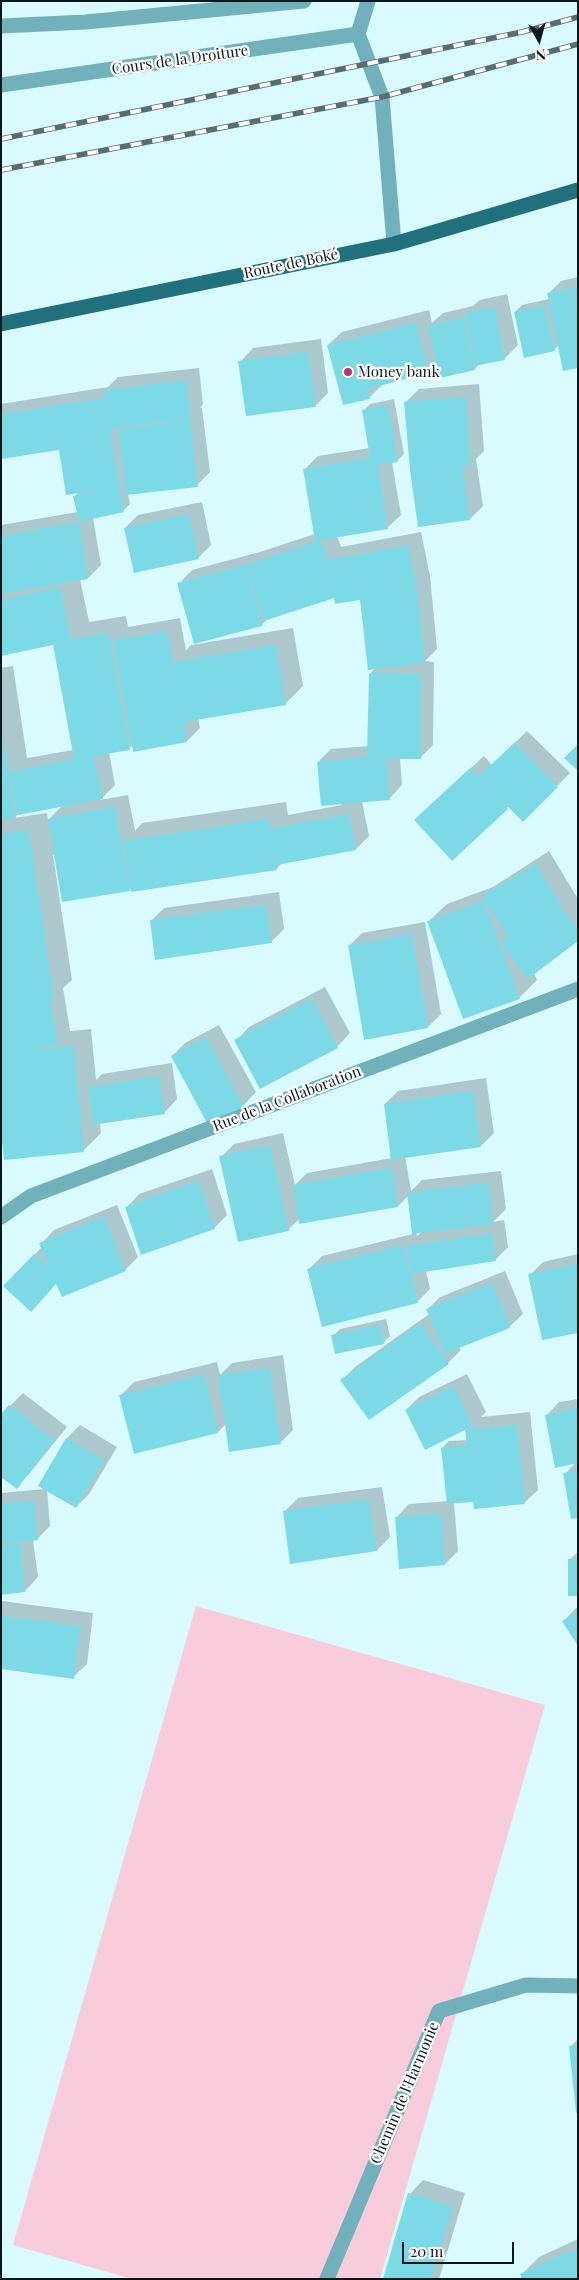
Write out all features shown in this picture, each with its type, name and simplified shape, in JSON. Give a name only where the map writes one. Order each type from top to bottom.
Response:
[{"type":"main road","name":"Route de Boké","points":[[1,324],[394,244],[578,190]]},
{"type":"street","points":[[1,26],[86,22],[304,1]]},
{"type":"street","points":[[368,1],[358,34],[382,97],[394,244]]},
{"type":"street","name":"Cours de la Droiture","points":[[1,85],[358,34]]},
{"type":"street","name":"Rue de la Collaboration","points":[[1,1216],[31,1196],[578,989]]},
{"type":"street","name":"Chemin de l'Harmonie","points":[[327,2279],[439,2011],[526,1985],[578,1986]]},
{"type":"shaded area","points":[[196,1606],[545,1705],[380,2279],[132,2279],[13,2245]]},
{"type":"building","points":[[578,287],[578,368],[563,371],[547,293]]},
{"type":"building","points":[[544,305],[555,351],[524,358],[514,312]]},
{"type":"building","points":[[495,307],[505,360],[475,366],[465,313]]},
{"type":"building","points":[[464,318],[475,370],[440,378],[428,325]]},
{"type":"building","points":[[416,323],[429,373],[367,389],[370,399],[343,405],[327,345]]},
{"type":"building","points":[[308,352],[316,407],[246,416],[238,361]]},
{"type":"building","points":[[186,380],[191,419],[110,428],[124,512],[79,522],[73,496],[107,489],[66,495],[59,450],[1,459],[1,414],[105,398],[104,390]]},
{"type":"building","points":[[466,397],[471,465],[463,466],[470,520],[418,527],[410,470],[404,402]]},
{"type":"building","points":[[388,405],[398,462],[378,465],[388,529],[315,541],[303,469],[370,458],[362,410]]},
{"type":"building","points":[[190,420],[198,487],[126,495],[118,429]]},
{"type":"building","points":[[189,514],[199,559],[134,573],[124,528]]},
{"type":"building","points":[[79,522],[88,579],[1,594],[1,536]]},
{"type":"building","points":[[321,540],[328,560],[408,545],[417,589],[425,663],[368,670],[360,600],[335,604],[334,598],[264,621],[248,573],[262,626],[194,644],[177,583],[246,565]]},
{"type":"building","points":[[60,587],[71,639],[109,633],[130,750],[94,756],[103,799],[18,815],[9,772],[74,759],[53,645],[1,656],[1,600]]},
{"type":"building","points":[[167,631],[173,662],[276,645],[286,705],[184,722],[187,742],[133,752],[113,640]]},
{"type":"building","points":[[369,673],[421,674],[421,759],[386,759],[390,800],[321,806],[317,762],[367,757]]},
{"type":"building","points":[[1,727],[16,818],[1,820]]},
{"type":"building","points":[[514,743],[558,787],[523,822],[490,789],[508,809],[452,861],[414,820],[470,768],[478,777]]},
{"type":"building","points":[[578,744],[578,771],[564,758]]},
{"type":"building","points":[[115,807],[130,891],[62,902],[48,819]]},
{"type":"building","points":[[349,814],[356,850],[277,865],[272,840],[277,870],[131,892],[123,841],[269,819],[270,829]]},
{"type":"building","points":[[29,830],[54,999],[50,999],[58,1045],[24,1051],[74,1046],[84,1152],[4,1160],[1,1131],[1,834]]},
{"type":"building","points":[[536,864],[560,906],[578,929],[578,941],[528,979],[501,943],[508,937],[482,896]]},
{"type":"building","points":[[484,901],[520,999],[463,1019],[427,921]]},
{"type":"building","points":[[266,905],[272,943],[155,960],[150,920]]},
{"type":"building","points":[[412,934],[428,1028],[364,1040],[348,945]]},
{"type":"building","points":[[312,999],[338,1048],[260,1089],[234,1040]]},
{"type":"building","points":[[206,1037],[244,1107],[208,1125],[171,1056]]},
{"type":"building","points":[[159,1076],[165,1114],[93,1125],[88,1087]]},
{"type":"building","points":[[473,1091],[481,1147],[391,1160],[384,1104]]},
{"type":"building","points":[[270,1145],[289,1231],[238,1242],[219,1156]]},
{"type":"building","points":[[392,1168],[398,1207],[299,1224],[293,1185]]},
{"type":"building","points":[[198,1181],[215,1229],[141,1255],[125,1207]]},
{"type":"building","points":[[488,1183],[493,1224],[412,1234],[407,1193]]},
{"type":"building","points":[[104,1217],[126,1271],[62,1297],[56,1284],[31,1312],[3,1286],[34,1254],[50,1269],[39,1243]]},
{"type":"building","points":[[492,1233],[496,1261],[411,1274],[406,1246]]},
{"type":"building","points":[[403,1245],[418,1303],[322,1327],[307,1269]]},
{"type":"building","points":[[578,1264],[578,1333],[542,1340],[528,1274]]},
{"type":"building","points":[[492,1283],[510,1328],[444,1354],[426,1309]]},
{"type":"building","points":[[420,1323],[449,1364],[369,1420],[340,1380]]},
{"type":"building","points":[[380,1325],[384,1344],[335,1354],[331,1335]]},
{"type":"building","points":[[270,1368],[281,1444],[229,1452],[218,1375]]},
{"type":"building","points":[[204,1374],[218,1433],[134,1454],[119,1395]]},
{"type":"building","points":[[454,1386],[473,1426],[466,1430],[517,1425],[525,1504],[474,1509],[473,1502],[447,1504],[441,1448],[467,1445],[465,1430],[425,1450],[405,1410]]},
{"type":"building","points":[[9,1405],[54,1440],[17,1489],[1,1477],[1,1414]]},
{"type":"building","points":[[578,1408],[578,1463],[555,1468],[545,1415]]},
{"type":"building","points":[[66,1438],[105,1460],[76,1508],[38,1486]]},
{"type":"building","points":[[578,1471],[578,1518],[571,1519],[563,1473]]},
{"type":"building","points":[[369,1499],[377,1551],[290,1564],[283,1511]]},
{"type":"building","points":[[34,1501],[38,1540],[1,1544],[1,1504]]},
{"type":"building","points":[[441,1513],[445,1565],[399,1569],[395,1517]]},
{"type":"building","points":[[20,1543],[25,1592],[1,1595],[1,1545]]},
{"type":"building","points":[[568,1559],[578,1559],[578,1596],[568,1596]]},
{"type":"building","points":[[578,1611],[578,1646],[562,1621]]},
{"type":"building","points":[[1,1616],[81,1626],[74,1679],[1,1669]]},
{"type":"building","points":[[578,2045],[578,2113],[576,2113],[569,2046]]},
{"type":"building","points":[[408,2193],[453,2206],[431,2279],[383,2279]]},
{"type":"building","points":[[578,2248],[578,2279],[522,2279],[520,2274]]},
{"type":"railway","points":[[1,139],[522,32],[578,17]]},
{"type":"railway","points":[[1,170],[382,97],[578,44]]},
{"type":"place","name":"Money bank","points":[[348,372]]}]
